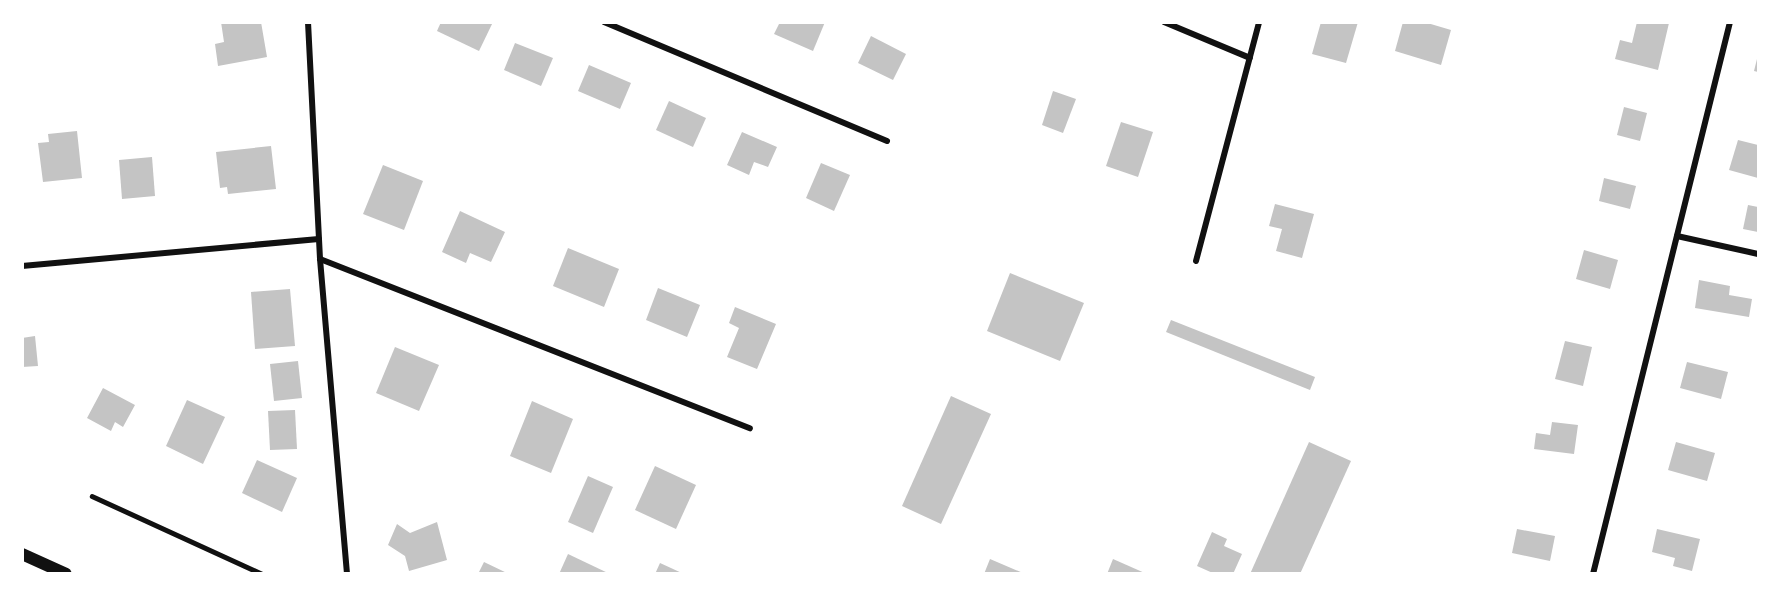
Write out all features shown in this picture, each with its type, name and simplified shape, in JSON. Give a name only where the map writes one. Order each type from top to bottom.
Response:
[{"type":"main road","points":[[22,554],[66,573]]},
{"type":"street","points":[[308,22],[320,259],[347,573]]},
{"type":"street","points":[[604,22],[887,141]]},
{"type":"street","points":[[1164,22],[1250,58]]},
{"type":"street","points":[[1196,261],[1259,22]]},
{"type":"street","points":[[1593,573],[1730,22]]},
{"type":"street","points":[[1677,236],[1758,254]]},
{"type":"street","points":[[22,266],[319,239]]},
{"type":"street","points":[[320,259],[750,428]]},
{"type":"lane","points":[[92,496],[262,573]]},
{"type":"building","points":[[221,22],[261,22],[267,57],[218,66],[215,44],[224,42]]},
{"type":"building","points":[[441,22],[493,22],[479,51],[437,31]]},
{"type":"building","points":[[780,22],[825,22],[813,51],[774,34]]},
{"type":"building","points":[[1321,22],[1358,22],[1346,63],[1312,54]]},
{"type":"building","points":[[1403,22],[1424,22],[1451,30],[1441,65],[1395,51]]},
{"type":"building","points":[[1637,22],[1669,23],[1658,70],[1615,59],[1620,40],[1632,43]]},
{"type":"building","points":[[871,36],[906,54],[893,80],[858,63]]},
{"type":"building","points":[[515,43],[553,58],[541,86],[504,70]]},
{"type":"building","points":[[1758,55],[1758,72],[1754,71]]},
{"type":"building","points":[[589,65],[631,83],[620,109],[578,91]]},
{"type":"building","points":[[1053,91],[1076,99],[1063,133],[1042,125]]},
{"type":"building","points":[[669,101],[706,118],[693,147],[656,130]]},
{"type":"building","points":[[1624,107],[1647,113],[1640,141],[1617,135]]},
{"type":"building","points":[[1121,122],[1153,132],[1138,177],[1106,166]]},
{"type":"building","points":[[77,131],[82,178],[43,182],[38,143],[49,142],[48,134]]},
{"type":"building","points":[[742,132],[777,147],[768,167],[754,162],[749,175],[727,165]]},
{"type":"building","points":[[1738,140],[1758,145],[1758,178],[1729,170]]},
{"type":"building","points":[[271,146],[276,189],[228,194],[227,187],[220,188],[216,152]]},
{"type":"building","points":[[152,157],[155,196],[122,199],[119,160]]},
{"type":"building","points":[[821,163],[850,175],[834,211],[806,198]]},
{"type":"building","points":[[383,165],[423,181],[404,230],[363,214]]},
{"type":"building","points":[[1604,178],[1636,186],[1630,209],[1599,201]]},
{"type":"building","points":[[1275,204],[1314,214],[1302,258],[1276,251],[1282,229],[1269,226]]},
{"type":"building","points":[[1748,205],[1758,207],[1758,232],[1743,229]]},
{"type":"building","points":[[460,211],[505,232],[491,262],[470,253],[466,263],[442,252]]},
{"type":"building","points":[[568,248],[619,269],[604,307],[553,286]]},
{"type":"building","points":[[1584,250],[1618,260],[1610,289],[1576,279]]},
{"type":"building","points":[[1010,273],[1084,303],[1060,361],[987,331]]},
{"type":"building","points":[[1699,280],[1730,286],[1729,295],[1752,299],[1749,317],[1695,308]]},
{"type":"building","points":[[658,288],[700,305],[687,337],[646,320]]},
{"type":"building","points":[[290,289],[295,346],[255,349],[251,292]]},
{"type":"building","points":[[735,307],[776,324],[757,369],[727,357],[739,328],[729,323]]},
{"type":"building","points":[[1171,320],[1315,377],[1310,390],[1166,332]]},
{"type":"building","points":[[35,336],[38,366],[22,367],[22,338]]},
{"type":"building","points":[[1565,341],[1592,347],[1583,386],[1555,379]]},
{"type":"building","points":[[395,347],[439,365],[419,411],[376,393]]},
{"type":"building","points":[[298,361],[302,398],[274,401],[270,364]]},
{"type":"building","points":[[1687,362],[1728,372],[1721,399],[1680,388]]},
{"type":"building","points":[[103,388],[135,405],[123,427],[115,422],[111,431],[87,418]]},
{"type":"building","points":[[951,396],[991,414],[941,524],[902,506]]},
{"type":"building","points":[[187,400],[225,417],[203,464],[166,446]]},
{"type":"building","points":[[532,401],[573,419],[551,473],[510,456]]},
{"type":"building","points":[[295,410],[297,449],[270,450],[268,411]]},
{"type":"building","points":[[1552,422],[1578,425],[1574,454],[1534,449],[1536,433],[1550,435]]},
{"type":"building","points":[[1309,442],[1351,461],[1300,574],[1250,574]]},
{"type":"building","points":[[1676,442],[1715,453],[1707,481],[1668,470]]},
{"type":"building","points":[[257,460],[297,478],[282,512],[242,493]]},
{"type":"building","points":[[655,466],[696,485],[676,529],[635,510]]},
{"type":"building","points":[[588,476],[613,487],[593,533],[568,522]]},
{"type":"building","points":[[437,522],[447,560],[409,571],[405,556],[388,545],[397,524],[410,533]]},
{"type":"building","points":[[1517,529],[1555,536],[1550,561],[1512,553]]},
{"type":"building","points":[[1657,529],[1700,539],[1692,571],[1673,566],[1675,558],[1652,552]]},
{"type":"building","points":[[1212,532],[1227,539],[1224,546],[1242,554],[1233,574],[1215,574],[1197,566]]},
{"type":"building","points":[[568,554],[610,574],[559,574]]},
{"type":"building","points":[[990,559],[1023,573],[1023,574],[984,574]]},
{"type":"building","points":[[1113,559],[1147,574],[1107,574]]},
{"type":"building","points":[[484,562],[509,574],[478,574]]},
{"type":"building","points":[[660,563],[684,574],[655,574]]}]
